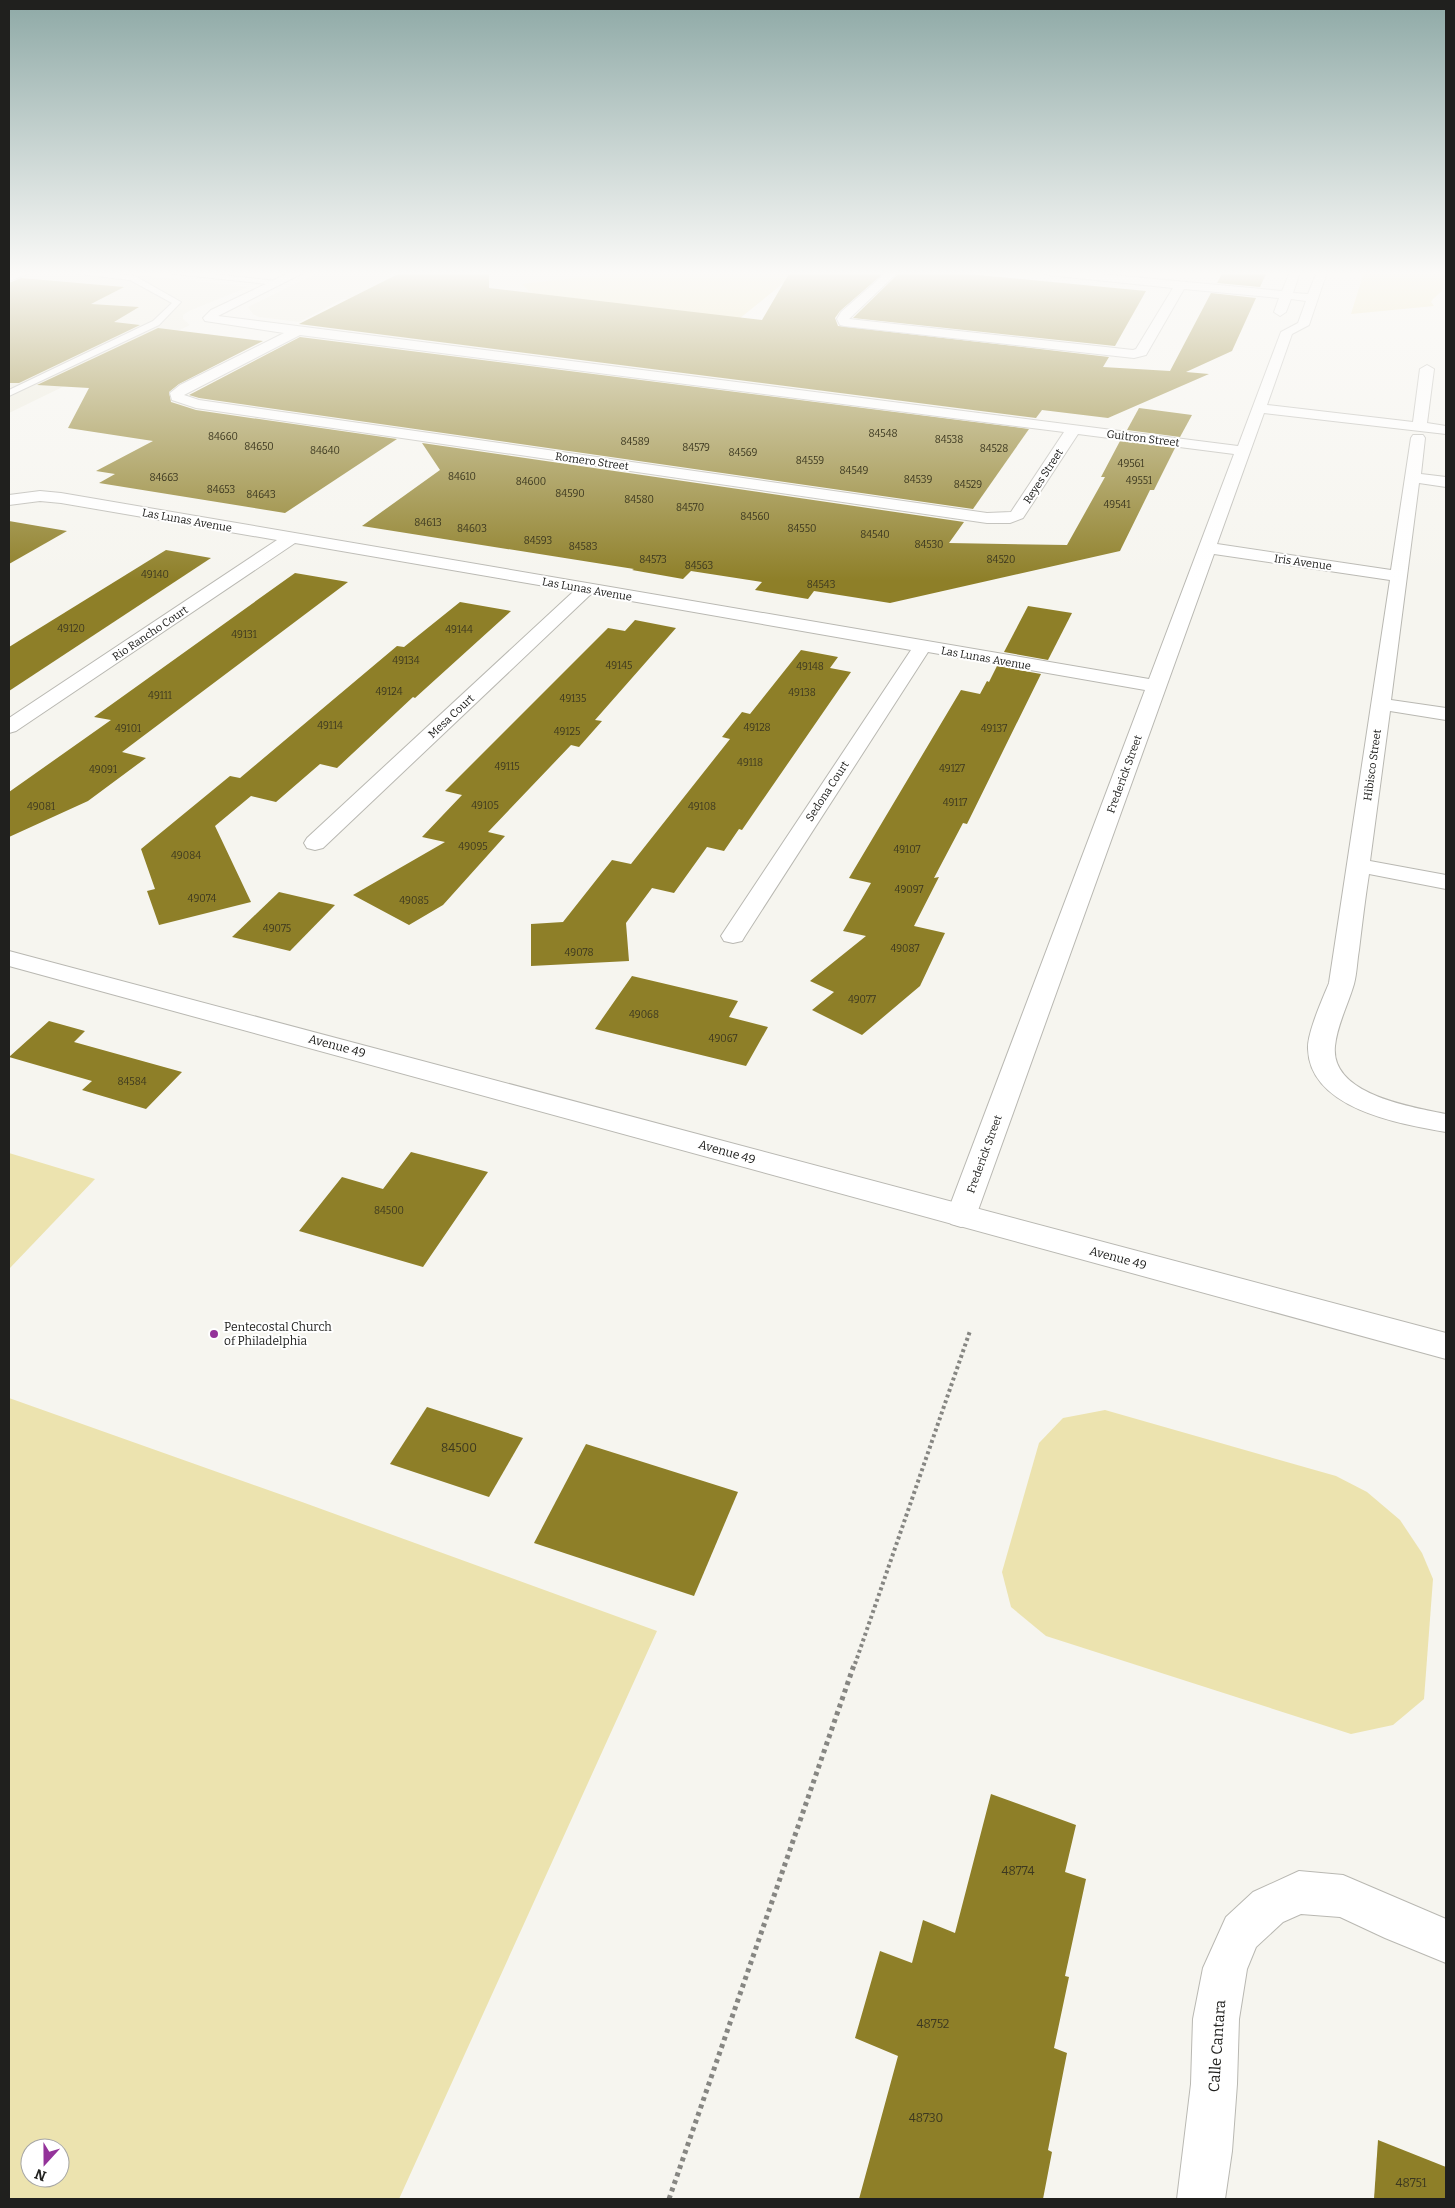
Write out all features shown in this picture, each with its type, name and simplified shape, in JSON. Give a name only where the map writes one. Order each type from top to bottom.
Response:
[{"type":"street","name":"Romero Street","points":[[210,375],[177,393],[176,397],[205,405],[987,518],[1010,518]]},
{"type":"street","name":"Guitron Street","points":[[642,375],[1244,451]]},
{"type":"street","name":"Frederick Street","points":[[961,1216],[1271,375]]},
{"type":"street","name":"Hibisco Street","points":[[1426,375],[1342,983],[1321,1047],[1324,1066],[1338,1086],[1370,1105],[1446,1123]]},
{"type":"street","points":[[1259,408],[1419,432],[1446,430]]},
{"type":"street","name":"Reyes Street","points":[[1010,518],[1017,515],[1020,511],[1073,430]]},
{"type":"street","points":[[1413,478],[1446,482]]},
{"type":"street","name":"Las Lunas Avenue","points":[[12,499],[40,496],[61,498],[1156,686]]},
{"type":"street","name":"Rio Rancho Court","points":[[9,727],[291,538]]},
{"type":"street","name":"Iris Avenue","points":[[1207,548],[1399,576]]},
{"type":"street","name":"Mesa Court","points":[[314,843],[588,589]]},
{"type":"street","name":"Sedona Court","points":[[733,936],[922,647]]},
{"type":"street","points":[[1381,704],[1446,714]]},
{"type":"street","points":[[1358,865],[1446,882]]},
{"type":"street","name":"Avenue 49","points":[[9,958],[1446,1346]]},
{"type":"street","name":"Calle Cantara","points":[[1201,2199],[1208,2151],[1214,2084],[1216,2019],[1225,1968],[1241,1932],[1268,1907],[1299,1892],[1344,1896],[1400,1923],[1446,1941]]},
{"type":"lane","points":[[9,394],[48,375]]},
{"type":"path","points":[[669,2199],[970,1331]]},
{"type":"shaded area","points":[[9,375],[87,375],[9,413]]},
{"type":"shaded area","points":[[9,1153],[95,1179],[9,1269]]},
{"type":"shaded area","points":[[9,1398],[657,1631],[399,2199],[9,2199]]},
{"type":"shaded area","points":[[1105,1410],[1336,1476],[1367,1492],[1400,1520],[1422,1553],[1433,1579],[1424,1699],[1393,1725],[1351,1734],[1046,1636],[1011,1607],[1002,1572],[1039,1443],[1063,1418]]},
{"type":"building","points":[[9,375],[36,375],[19,383],[9,383]]},
{"type":"building","points":[[58,375],[197,375],[179,384],[169,392],[171,402],[196,410],[397,439],[285,513],[99,483],[115,474],[96,471],[153,441],[68,428],[89,388],[37,385]]},
{"type":"building","points":[[227,375],[601,375],[1029,429],[973,509],[199,398],[189,395]]},
{"type":"building","points":[[699,375],[1207,375],[1108,418],[1042,410],[1036,418]]},
{"type":"building","points":[[1139,408],[1192,415],[1180,437],[1127,430]]},
{"type":"building","points":[[1120,441],[1175,448],[1154,490],[1150,490],[1120,551],[890,603],[814,591],[808,599],[755,590],[762,582],[691,571],[683,579],[632,570],[634,569],[362,526],[440,470],[422,443],[964,522],[949,543],[1067,545],[1105,477],[1101,477]]},
{"type":"building","points":[[9,521],[67,531],[9,564]]},
{"type":"building","points":[[166,550],[211,558],[9,691],[9,647]]},
{"type":"building","points":[[295,573],[348,582],[122,752],[146,758],[88,801],[9,837],[9,792],[111,720],[94,717]]},
{"type":"building","points":[[460,602],[511,611],[415,698],[413,697],[337,768],[320,764],[276,802],[251,796],[215,826],[251,902],[159,925],[147,891],[155,889],[141,849],[230,776],[240,778],[397,646],[404,647]]},
{"type":"building","points":[[1028,606],[1072,613],[1048,660],[1004,652]]},
{"type":"building","points":[[635,620],[676,628],[595,720],[602,721],[579,747],[571,745],[488,832],[505,836],[443,905],[409,925],[353,895],[445,842],[422,837],[462,795],[445,791],[608,628],[625,631]]},
{"type":"building","points":[[801,650],[838,657],[830,668],[851,672],[742,830],[739,829],[724,851],[707,847],[674,893],[652,888],[626,923],[629,961],[531,966],[531,924],[563,922],[612,860],[631,864],[730,739],[722,737],[742,712],[750,714]]},
{"type":"building","points":[[997,666],[1041,674],[967,824],[963,823],[934,878],[939,877],[914,926],[945,933],[920,986],[862,1035],[812,1010],[834,992],[810,981],[866,936],[843,931],[871,883],[849,878],[961,690],[980,694]]},
{"type":"building","points":[[279,892],[335,905],[290,951],[232,937]]},
{"type":"building","points":[[632,976],[738,1001],[729,1017],[768,1027],[746,1066],[595,1029]]},
{"type":"building","points":[[49,1021],[85,1031],[74,1042],[182,1072],[146,1109],[82,1090],[92,1081],[9,1057]]},
{"type":"building","points":[[411,1152],[488,1172],[423,1267],[299,1231],[342,1177],[383,1189]]},
{"type":"building","points":[[427,1407],[523,1438],[489,1497],[390,1464]]},
{"type":"building","points":[[586,1444],[738,1492],[694,1596],[534,1543]]},
{"type":"building","points":[[991,1794],[1076,1825],[1065,1872],[1086,1879],[1065,1976],[1069,1977],[1054,2048],[1067,2053],[1048,2150],[1052,2152],[1043,2199],[859,2199],[898,2056],[855,2038],[880,1951],[912,1963],[923,1920],[955,1933]]},
{"type":"building","points":[[1378,2140],[1446,2167],[1446,2199],[1374,2199]]},
{"type":"place","name":"Pentecostal Church of Philadelphia","points":[[214,1334]]}]
